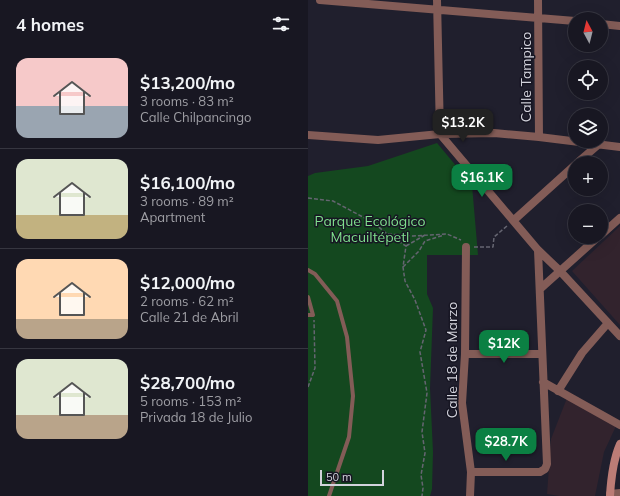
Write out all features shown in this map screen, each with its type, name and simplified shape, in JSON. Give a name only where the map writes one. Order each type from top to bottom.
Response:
[{"type":"main road","points":[[610,495],[612,471],[620,444]]},
{"type":"street","points":[[320,0],[568,20]]},
{"type":"street","points":[[437,0],[440,134],[538,250],[560,271],[620,336]]},
{"type":"street","name":"Calle Tampico","points":[[538,0],[539,137]]},
{"type":"street","points":[[608,25],[620,26]]},
{"type":"street","points":[[308,135],[378,140],[440,134],[494,133],[568,140]]},
{"type":"street","points":[[608,145],[620,146]]},
{"type":"street","points":[[585,156],[594,148]]},
{"type":"street","points":[[514,220],[568,171]]},
{"type":"street","points":[[608,229],[620,218]]},
{"type":"street","points":[[540,289],[590,244]]},
{"type":"street","name":"Calle 18 de Marzo","points":[[466,247],[465,354],[462,403],[471,472],[470,496]]},
{"type":"street","points":[[471,472],[540,472],[545,469],[547,464],[538,250]]},
{"type":"street","points":[[558,391],[582,353],[608,323]]},
{"type":"street","points":[[465,354],[542,354]]},
{"type":"street","points":[[543,382],[620,424]]},
{"type":"street","points":[[610,495],[620,493]]},
{"type":"lane","points":[[308,270],[316,274],[337,302],[346,337],[353,396],[349,437],[329,496]]},
{"type":"lane","points":[[308,297],[313,314],[308,315]]},
{"type":"path","points":[[308,198],[333,201],[374,223],[387,234],[406,246]]},
{"type":"path","points":[[387,234],[412,236],[447,234],[464,241],[466,247],[493,247],[494,237],[514,220]]},
{"type":"path","points":[[406,246],[426,234]]},
{"type":"path","points":[[403,267],[420,251],[425,241],[447,234]]},
{"type":"path","points":[[406,246],[403,267],[405,281],[415,300],[426,330],[420,352],[427,393],[422,432],[426,453],[421,475],[423,488],[422,496]]},
{"type":"path","points":[[308,387],[315,368],[313,314]]},
{"type":"shaded area","points":[[620,226],[620,325],[572,271],[601,244],[608,244],[608,237]]},
{"type":"shaded area","points":[[567,398],[616,426],[604,452],[595,496],[559,496],[547,494],[551,439]]},
{"type":"green space","name":"Parque Ecológico Macuiltépetl","points":[[437,143],[472,185],[478,255],[427,255],[427,294],[433,308],[430,388],[433,452],[432,489],[430,496],[308,496],[308,176],[315,173],[368,166]]}]
